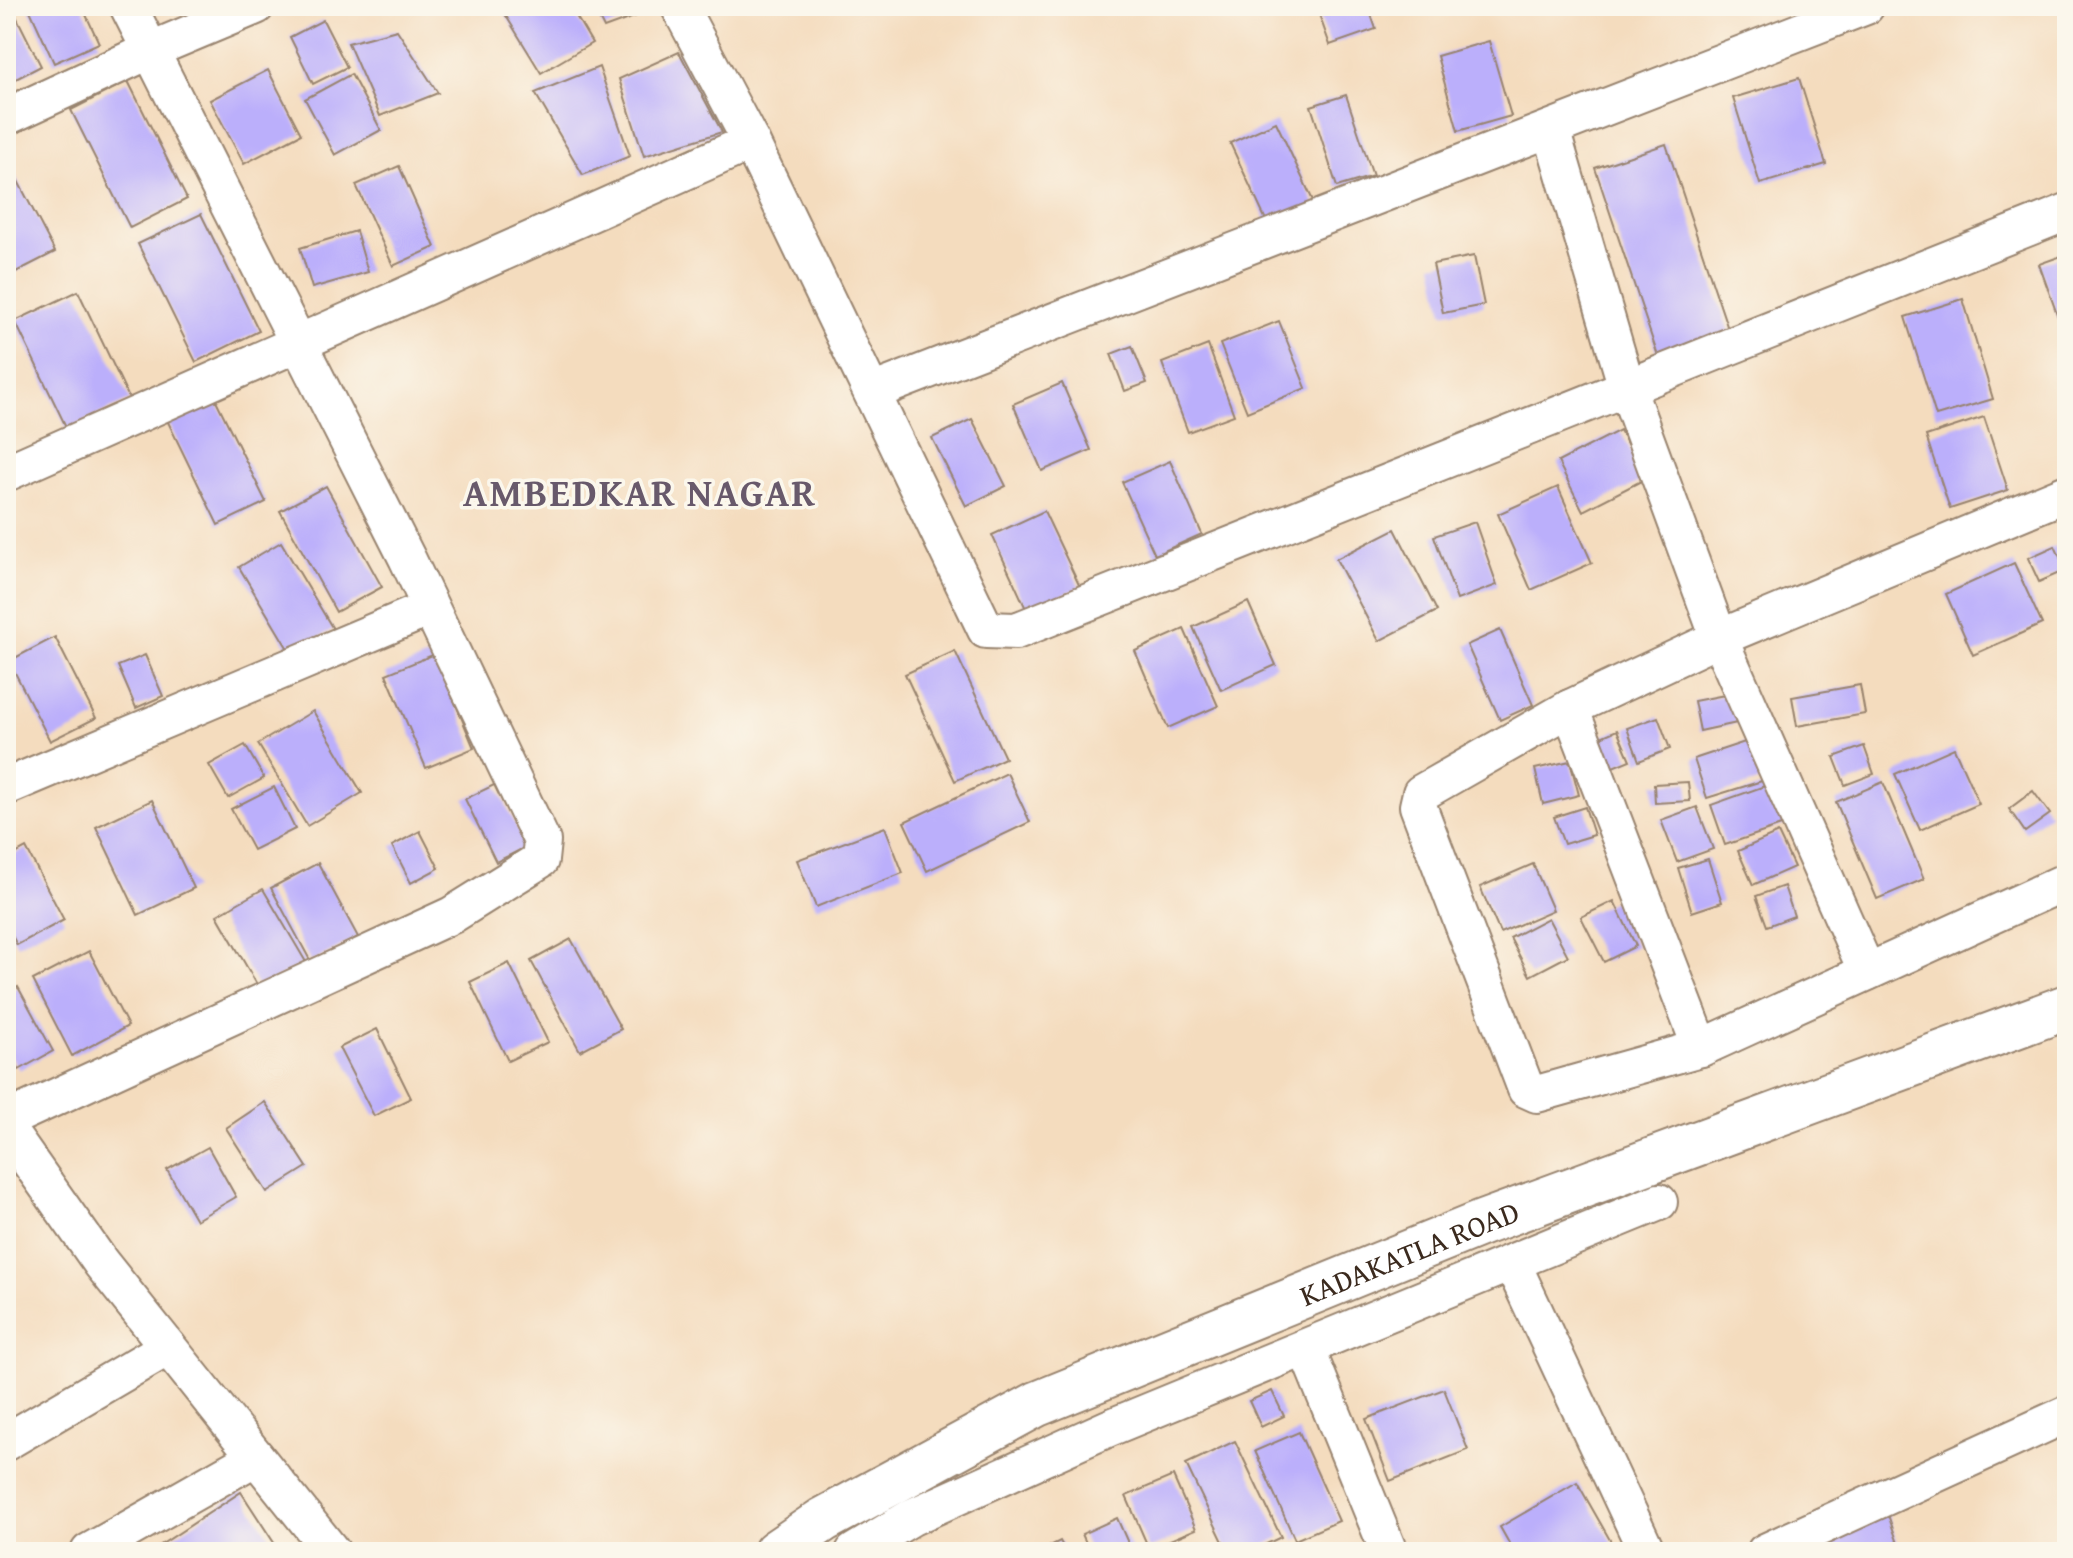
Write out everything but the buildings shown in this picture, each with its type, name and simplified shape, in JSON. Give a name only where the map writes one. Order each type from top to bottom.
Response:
[{"type":"street","points":[[6,1120],[452,915],[540,860],[542,841],[430,608],[128,6]]},
{"type":"street","points":[[6,117],[256,6]]},
{"type":"street","points":[[679,6],[751,142],[986,630],[1016,631],[2067,212]]},
{"type":"street","points":[[872,392],[1866,6]]},
{"type":"street","points":[[1551,129],[1627,388],[1719,638],[1867,972]]},
{"type":"street","points":[[6,473],[751,142]]},
{"type":"street","points":[[2067,494],[1719,638],[1570,708],[1421,793],[1418,806],[1526,1089],[1537,1094],[1701,1048],[2067,881]]},
{"type":"street","points":[[6,787],[430,608]]},
{"type":"street","points":[[1570,708],[1701,1048]]},
{"type":"street","name":"KADAKATLA ROAD","points":[[776,1552],[823,1520],[1037,1404],[1482,1223],[2067,1007]]},
{"type":"street","points":[[6,1128],[101,1263],[332,1552]]},
{"type":"street","points":[[854,1552],[912,1517],[1109,1428],[1659,1202]]},
{"type":"street","points":[[1512,1263],[1647,1552]]},
{"type":"street","points":[[6,1442],[168,1347]]},
{"type":"street","points":[[1306,1348],[1389,1552]]},
{"type":"street","points":[[1765,1552],[2067,1414]]},
{"type":"street","points":[[89,1552],[256,1457]]},
{"type":"district","name":"AMBEDKAR NAGAR","points":[[640,492]]}]
